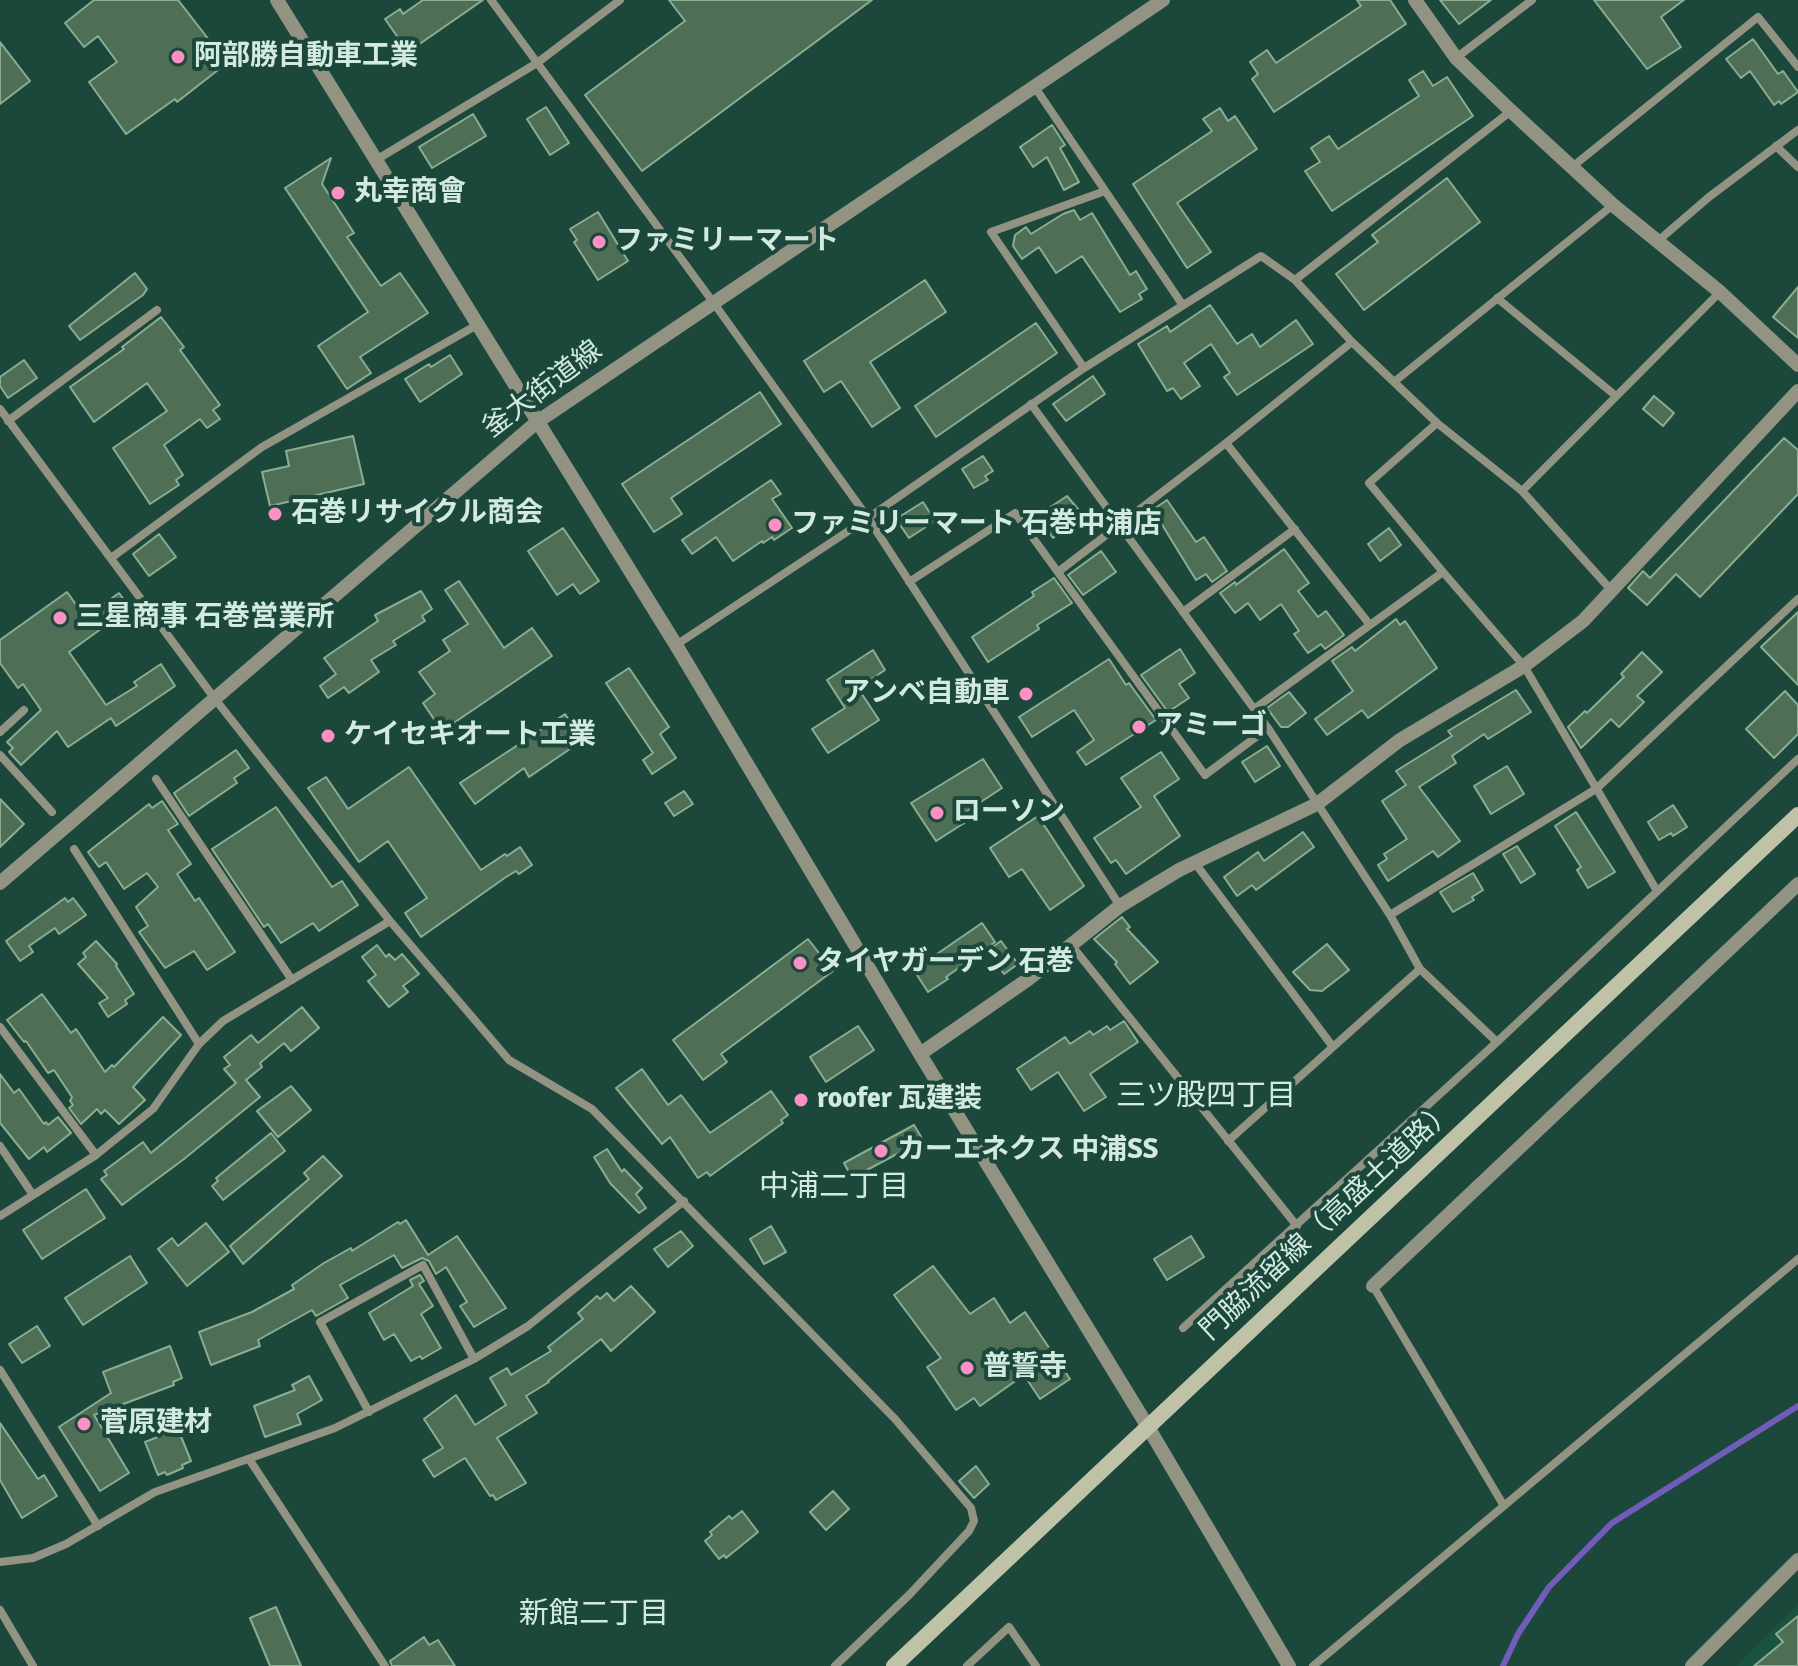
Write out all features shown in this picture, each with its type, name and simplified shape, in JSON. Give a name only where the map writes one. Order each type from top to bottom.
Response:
[{"type":"main road","name":"門脇流留線（高盛土道路）","points":[[894,1666],[1798,815]]},
{"type":"street","points":[[277,0],[676,645],[1289,1666]]},
{"type":"street","points":[[491,0],[868,518],[1120,906]]},
{"type":"street","points":[[376,160],[537,63],[620,0]]},
{"type":"street","name":"釜大街道線","points":[[0,883],[537,422],[1163,0]]},
{"type":"street","points":[[1415,0],[1456,58],[1511,111],[1613,205],[1720,292],[1798,365]]},
{"type":"street","points":[[1456,58],[1532,0]]},
{"type":"street","points":[[1572,167],[1758,17],[1798,67]]},
{"type":"street","points":[[1034,86],[1182,304]]},
{"type":"street","points":[[1295,280],[1511,111]]},
{"type":"street","points":[[1659,240],[1709,197],[1798,130]]},
{"type":"street","points":[[1776,146],[1798,167]]},
{"type":"street","points":[[1084,368],[991,232],[1105,191]]},
{"type":"street","points":[[1394,382],[1613,205]]},
{"type":"street","points":[[676,645],[868,518],[1084,368],[1261,256],[1295,280],[1352,342],[1437,423],[1522,491],[1612,591]]},
{"type":"street","points":[[1522,491],[1720,292]]},
{"type":"street","points":[[1497,298],[1616,396]]},
{"type":"street","points":[[8,421],[157,310]]},
{"type":"street","points":[[111,558],[262,447],[477,325]]},
{"type":"street","points":[[1058,572],[1352,342]]},
{"type":"street","points":[[920,1054],[1072,946],[1120,906],[1195,863],[1317,804],[1400,740],[1524,666],[1583,621],[1798,391]]},
{"type":"street","points":[[1031,404],[1268,728],[1390,915],[1420,969],[1497,1042]]},
{"type":"street","points":[[0,409],[215,699],[390,921],[509,1060],[592,1109],[895,1419],[971,1508],[974,1521],[969,1531],[910,1594],[835,1666]]},
{"type":"street","points":[[1437,423],[1369,483],[1524,666],[1657,891]]},
{"type":"street","points":[[1226,443],[1370,625]]},
{"type":"street","points":[[909,582],[1015,513],[1205,775],[1268,728]]},
{"type":"street","points":[[1183,612],[1295,529]]},
{"type":"street","points":[[1254,709],[1443,572]]},
{"type":"street","points":[[1390,915],[1596,789],[1798,599]]},
{"type":"street","points":[[0,732],[24,710]]},
{"type":"street","points":[[0,755],[52,812]]},
{"type":"street","points":[[1183,1328],[1497,1042],[1798,759]]},
{"type":"street","points":[[156,779],[292,980]]},
{"type":"street","points":[[74,849],[199,1044]]},
{"type":"street","points":[[1195,863],[1333,1047]]},
{"type":"street","points":[[1504,1506],[1373,1286],[1798,884]]},
{"type":"street","points":[[0,1216],[96,1155],[153,1109],[199,1044],[223,1021],[390,921]]},
{"type":"street","points":[[1072,946],[1297,1226]]},
{"type":"street","points":[[1228,1141],[1420,969]]},
{"type":"street","points":[[0,1027],[96,1155]]},
{"type":"street","points":[[0,1146],[33,1195]]},
{"type":"street","points":[[0,1562],[33,1558],[66,1544],[155,1492],[335,1428],[474,1359],[528,1326],[684,1201]]},
{"type":"street","points":[[1313,1666],[1798,1259]]},
{"type":"street","points":[[369,1412],[320,1322],[423,1265],[474,1359]]},
{"type":"street","points":[[0,1370],[98,1526]]},
{"type":"street","points":[[249,1459],[385,1666]]},
{"type":"street","points":[[1692,1666],[1798,1560]]},
{"type":"street","points":[[0,1610],[33,1666]]},
{"type":"street","points":[[967,1666],[1009,1627],[1036,1666]]},
{"type":"shaded area","points":[[1798,1604],[1798,1666],[1736,1666]]},
{"type":"building","points":[[94,0],[178,0],[227,63],[177,102],[175,99],[126,134],[89,82],[117,62],[98,36],[84,47],[65,23]]},
{"type":"building","points":[[423,0],[483,0],[408,52],[385,19],[400,9],[403,14]]},
{"type":"building","points":[[669,0],[872,0],[642,171],[585,95],[685,21]]},
{"type":"building","points":[[1357,0],[1390,0],[1406,24],[1274,112],[1252,79],[1258,74],[1250,62],[1267,50],[1276,63],[1361,6]]},
{"type":"building","points":[[1440,0],[1491,0],[1459,24]]},
{"type":"building","points":[[1594,0],[1684,0],[1661,17],[1681,47],[1647,69]]},
{"type":"building","points":[[1753,39],[1778,74],[1783,71],[1798,92],[1781,104],[1779,101],[1774,105],[1750,71],[1741,78],[1726,59]]},
{"type":"building","points":[[0,42],[30,81],[0,104]]},
{"type":"building","points":[[1423,71],[1433,86],[1447,77],[1473,116],[1332,211],[1305,171],[1320,162],[1311,148],[1329,136],[1338,149],[1419,96],[1409,80]]},
{"type":"building","points":[[546,107],[569,143],[550,155],[527,119]]},
{"type":"building","points":[[1220,108],[1228,121],[1235,116],[1257,149],[1177,203],[1211,252],[1187,268],[1133,184],[1212,131],[1203,119]]},
{"type":"building","points":[[473,114],[486,136],[432,168],[419,147]]},
{"type":"building","points":[[1052,125],[1065,145],[1060,148],[1079,182],[1064,190],[1047,157],[1033,167],[1020,147]]},
{"type":"building","points":[[331,158],[322,184],[354,233],[347,237],[381,286],[400,273],[428,313],[360,357],[371,373],[347,389],[318,346],[368,312],[285,188]]},
{"type":"building","points":[[1447,178],[1480,222],[1364,310],[1336,274],[1378,242],[1372,235]]},
{"type":"building","points":[[1074,210],[1080,220],[1092,213],[1130,275],[1136,271],[1147,289],[1139,294],[1142,299],[1120,312],[1082,256],[1056,273],[1039,247],[1022,259],[1013,246],[1015,235],[1026,227],[1031,234]]},
{"type":"building","points":[[598,212],[628,261],[598,280],[574,242],[577,240],[570,229]]},
{"type":"building","points":[[135,273],[147,289],[143,295],[80,340],[69,326]]},
{"type":"building","points":[[925,280],[946,312],[870,362],[900,408],[872,427],[841,381],[824,392],[804,361]]},
{"type":"building","points":[[1798,287],[1798,338],[1773,317]]},
{"type":"building","points":[[1210,305],[1237,344],[1252,334],[1260,347],[1296,320],[1313,344],[1237,395],[1224,377],[1230,373],[1211,344],[1184,363],[1200,386],[1181,399],[1173,388],[1167,391],[1138,344],[1167,326],[1170,332]]},
{"type":"building","points":[[161,317],[184,347],[180,350],[220,405],[213,410],[220,419],[207,428],[200,419],[164,445],[183,475],[176,480],[179,485],[150,504],[113,448],[167,411],[147,383],[94,422],[70,387],[124,349],[122,347]]},
{"type":"building","points":[[1036,323],[1057,353],[936,437],[915,406]]},
{"type":"building","points":[[450,355],[462,374],[420,402],[405,379]]},
{"type":"building","points":[[24,360],[37,378],[8,398],[0,386],[0,377]]},
{"type":"building","points":[[1093,376],[1105,394],[1066,421],[1053,404]]},
{"type":"building","points":[[760,392],[781,424],[671,498],[682,514],[654,532],[622,484]]},
{"type":"building","points":[[1654,396],[1674,413],[1663,426],[1643,409]]},
{"type":"building","points":[[353,436],[364,484],[270,506],[262,472],[289,466],[286,451]]},
{"type":"building","points":[[1784,438],[1798,450],[1798,494],[1700,597],[1676,574],[1647,605],[1628,588],[1643,571],[1650,578]]},
{"type":"building","points":[[983,456],[993,471],[985,476],[988,480],[974,488],[962,469]]},
{"type":"building","points":[[771,480],[781,494],[772,499],[792,528],[774,540],[772,537],[762,541],[733,561],[716,537],[692,554],[682,540]]},
{"type":"building","points":[[1067,496],[1083,515],[1053,538],[1040,520],[1046,515],[1043,512]]},
{"type":"building","points":[[1167,500],[1196,542],[1204,537],[1227,571],[1212,582],[1206,574],[1196,580],[1161,523],[1147,533],[1138,520]]},
{"type":"building","points":[[923,502],[935,521],[909,538],[896,519]]},
{"type":"building","points":[[563,528],[599,581],[580,594],[573,584],[557,595],[528,551]]},
{"type":"building","points":[[1389,528],[1401,545],[1380,561],[1368,544]]},
{"type":"building","points":[[159,534],[176,557],[149,576],[133,554]]},
{"type":"building","points":[[1284,549],[1309,583],[1298,591],[1318,617],[1326,611],[1344,635],[1325,649],[1321,644],[1308,653],[1294,634],[1299,631],[1281,604],[1260,620],[1248,603],[1235,613],[1220,593],[1235,582],[1236,585]]},
{"type":"building","points":[[1101,551],[1116,572],[1083,595],[1068,575]]},
{"type":"building","points":[[1054,578],[1072,603],[988,662],[972,637],[1034,596],[1032,592]]},
{"type":"building","points":[[459,581],[504,648],[532,628],[552,656],[442,731],[423,703],[435,694],[419,672],[450,651],[443,640],[468,624],[445,590]]},
{"type":"building","points":[[421,591],[432,609],[422,616],[425,621],[393,641],[396,645],[371,660],[379,672],[349,693],[344,687],[328,698],[320,686],[336,674],[324,658],[378,621],[375,615]]},
{"type":"building","points":[[67,592],[85,617],[119,593],[130,608],[69,652],[106,705],[137,686],[134,682],[161,664],[175,686],[116,726],[111,718],[68,747],[57,731],[21,765],[9,752],[13,748],[7,742],[41,710],[23,684],[18,688],[0,663],[0,640]]},
{"type":"building","points":[[1798,612],[1798,685],[1761,647]]},
{"type":"building","points":[[1396,619],[1400,625],[1405,621],[1437,668],[1368,718],[1362,710],[1327,735],[1315,719],[1353,691],[1332,661],[1352,647],[1355,651]]},
{"type":"building","points":[[1180,649],[1195,673],[1179,684],[1189,698],[1168,712],[1141,675]]},
{"type":"building","points":[[873,650],[885,670],[858,688],[879,720],[828,753],[812,729],[845,708],[827,680]]},
{"type":"building","points":[[1642,652],[1662,672],[1637,696],[1644,702],[1619,727],[1611,719],[1581,748],[1568,727],[1624,677],[1621,674]]},
{"type":"building","points":[[1109,659],[1126,685],[1129,683],[1156,720],[1086,765],[1077,752],[1094,740],[1074,710],[1032,737],[1019,717]]},
{"type":"building","points":[[629,668],[669,727],[660,734],[676,758],[652,774],[643,760],[653,753],[606,683]]},
{"type":"building","points":[[1516,690],[1531,712],[1488,739],[1484,734],[1452,756],[1456,763],[1419,787],[1460,841],[1438,857],[1433,851],[1388,881],[1378,865],[1387,859],[1384,854],[1407,839],[1382,801],[1406,785],[1396,771],[1452,736],[1448,731]]},
{"type":"building","points":[[1785,691],[1798,705],[1798,734],[1774,758],[1746,729]]},
{"type":"building","points":[[1289,692],[1306,713],[1288,727],[1281,727],[1267,708]]},
{"type":"building","points":[[565,714],[583,740],[529,777],[524,768],[475,804],[460,783]]},
{"type":"building","points":[[1267,746],[1280,766],[1255,782],[1242,762]]},
{"type":"building","points":[[236,750],[249,768],[234,778],[237,783],[189,816],[174,793]]},
{"type":"building","points":[[1161,752],[1179,779],[1154,796],[1180,836],[1126,874],[1116,860],[1111,863],[1094,838],[1141,807],[1121,778]]},
{"type":"building","points":[[983,759],[1002,788],[964,813],[969,820],[936,841],[911,803]]},
{"type":"building","points":[[1507,766],[1524,794],[1491,814],[1474,786]]},
{"type":"building","points":[[409,767],[481,870],[520,847],[532,865],[519,874],[516,871],[506,877],[421,937],[405,913],[427,898],[388,841],[359,862],[308,788],[326,777],[348,809]]},
{"type":"building","points":[[684,791],[693,804],[674,816],[665,803]]},
{"type":"building","points":[[0,799],[24,824],[0,847]]},
{"type":"building","points":[[162,801],[178,824],[168,830],[191,864],[177,874],[195,901],[199,898],[235,952],[207,970],[194,951],[165,968],[139,932],[148,926],[136,907],[158,887],[147,873],[124,889],[106,862],[99,867],[88,852],[149,804],[152,808]]},
{"type":"building","points":[[1673,805],[1687,827],[1659,840],[1648,822]]},
{"type":"building","points":[[276,807],[332,887],[342,881],[358,905],[319,931],[313,923],[281,943],[268,924],[264,927],[212,849]]},
{"type":"building","points":[[1576,812],[1615,872],[1588,888],[1577,870],[1581,867],[1555,826]]},
{"type":"building","points":[[1038,816],[1084,886],[1050,910],[1022,869],[1009,877],[990,848]]},
{"type":"building","points":[[1303,832],[1314,847],[1256,890],[1252,885],[1237,896],[1224,877],[1258,852],[1264,861]]},
{"type":"building","points":[[1517,846],[1535,874],[1521,883],[1503,854]]},
{"type":"building","points":[[1473,873],[1483,890],[1472,897],[1474,900],[1453,912],[1440,892]]},
{"type":"building","points":[[65,898],[68,902],[73,898],[86,915],[59,934],[55,928],[29,946],[33,952],[20,961],[6,941]]},
{"type":"building","points":[[1122,917],[1130,927],[1127,929],[1158,962],[1130,984],[1115,964],[1117,962],[1094,939]]},
{"type":"building","points":[[982,923],[995,942],[928,992],[917,975],[921,972],[918,967]]},
{"type":"building","points":[[808,939],[833,971],[721,1054],[727,1062],[703,1080],[673,1040]]},
{"type":"building","points":[[96,941],[117,964],[134,994],[125,1000],[127,1004],[108,1017],[99,1003],[108,998],[78,964],[86,957],[83,953]]},
{"type":"building","points":[[1001,941],[1018,964],[1004,974],[987,951]]},
{"type":"building","points":[[1327,944],[1349,970],[1322,991],[1310,990],[1293,972]]},
{"type":"building","points":[[377,945],[386,957],[389,954],[395,960],[402,954],[419,974],[403,986],[408,992],[389,1007],[368,981],[376,975],[362,957]]},
{"type":"building","points":[[42,994],[71,1033],[76,1029],[105,1072],[112,1065],[114,1067],[163,1017],[181,1035],[133,1087],[145,1100],[119,1124],[105,1110],[101,1114],[97,1109],[81,1124],[69,1108],[73,1105],[70,1101],[72,1097],[54,1070],[48,1073],[7,1020]]},
{"type":"building","points":[[302,1007],[319,1028],[291,1051],[284,1043],[260,1063],[262,1067],[246,1080],[260,1097],[122,1205],[101,1179],[107,1175],[104,1171],[143,1142],[151,1153],[236,1083],[224,1069],[230,1065],[224,1057],[251,1035],[258,1043]]},
{"type":"building","points":[[1124,1021],[1138,1042],[1090,1074],[1106,1097],[1084,1111],[1058,1072],[1031,1090],[1017,1069],[1065,1037],[1070,1044],[1090,1031],[1093,1035],[1107,1026],[1110,1030]]},
{"type":"building","points":[[858,1026],[874,1050],[826,1082],[810,1057]]},
{"type":"building","points":[[642,1069],[668,1105],[681,1095],[710,1133],[771,1091],[788,1115],[781,1120],[783,1123],[710,1176],[707,1172],[698,1178],[670,1137],[662,1144],[616,1088]]},
{"type":"building","points":[[0,1074],[14,1093],[19,1089],[44,1124],[46,1122],[48,1125],[58,1117],[71,1133],[47,1152],[44,1147],[29,1159],[0,1123]]},
{"type":"building","points":[[291,1086],[311,1110],[278,1137],[257,1111]]},
{"type":"building","points":[[914,1125],[923,1140],[852,1178],[844,1163]]},
{"type":"building","points":[[271,1133],[285,1151],[223,1200],[212,1186],[218,1181],[216,1178]]},
{"type":"building","points":[[607,1149],[622,1172],[624,1169],[642,1188],[636,1194],[646,1208],[639,1213],[610,1183],[594,1157]]},
{"type":"building","points":[[323,1156],[342,1176],[243,1264],[230,1246],[309,1179],[304,1173]]},
{"type":"building","points":[[86,1189],[105,1218],[42,1259],[23,1230]]},
{"type":"building","points":[[406,1220],[428,1255],[457,1236],[506,1308],[474,1327],[460,1306],[467,1302],[446,1267],[436,1274],[429,1261],[422,1258],[402,1268],[394,1255],[340,1285],[348,1298],[316,1316],[312,1310],[258,1340],[260,1346],[211,1365],[199,1332],[252,1312],[294,1289],[292,1285],[324,1263]]},
{"type":"building","points":[[206,1223],[229,1252],[187,1286],[158,1249],[172,1238],[178,1246]]},
{"type":"building","points":[[771,1226],[786,1252],[764,1264],[750,1239]]},
{"type":"building","points":[[681,1231],[693,1246],[668,1267],[654,1249]]},
{"type":"building","points":[[1191,1236],[1204,1257],[1167,1280],[1154,1259]]},
{"type":"building","points":[[130,1256],[147,1283],[83,1325],[65,1298]]},
{"type":"building","points":[[933,1266],[970,1314],[994,1298],[1010,1323],[1025,1312],[1070,1379],[1040,1399],[1024,1375],[980,1406],[974,1398],[956,1410],[927,1367],[941,1358],[894,1295]]},
{"type":"building","points":[[420,1275],[424,1281],[419,1284],[433,1306],[421,1314],[441,1348],[422,1359],[420,1356],[411,1361],[394,1334],[384,1340],[369,1313],[413,1286],[410,1280]]},
{"type":"building","points":[[631,1286],[655,1312],[611,1351],[601,1339],[549,1382],[526,1396],[537,1413],[497,1438],[526,1483],[496,1500],[493,1495],[490,1496],[465,1458],[434,1477],[423,1460],[443,1448],[424,1419],[456,1395],[475,1425],[506,1405],[490,1378],[507,1368],[511,1375],[551,1351],[548,1347],[583,1319],[578,1313],[597,1296],[600,1299],[607,1293],[614,1301]]},
{"type":"building","points":[[37,1326],[50,1346],[22,1363],[9,1344]]},
{"type":"building","points":[[170,1346],[182,1378],[173,1382],[174,1385],[94,1415],[129,1473],[100,1491],[59,1427],[111,1393],[103,1372]]},
{"type":"building","points":[[309,1376],[322,1400],[297,1414],[301,1424],[265,1437],[254,1406],[295,1390],[292,1385]]},
{"type":"building","points":[[0,1423],[38,1479],[44,1475],[57,1496],[22,1518],[0,1480]]},
{"type":"building","points":[[178,1429],[191,1461],[167,1475],[165,1472],[158,1475],[145,1442]]},
{"type":"building","points":[[976,1466],[989,1484],[974,1498],[959,1481]]},
{"type":"building","points":[[833,1491],[849,1509],[826,1530],[810,1512]]},
{"type":"building","points":[[742,1511],[758,1532],[726,1558],[724,1555],[719,1559],[705,1541],[712,1535],[710,1532],[729,1516],[732,1519]]},
{"type":"building","points":[[276,1607],[301,1666],[270,1666],[250,1618]]},
{"type":"building","points":[[1798,1616],[1798,1666],[1754,1666],[1783,1642],[1776,1634]]},
{"type":"building","points":[[424,1637],[429,1645],[438,1640],[455,1666],[392,1666],[390,1661]]},
{"type":"waterway","points":[[1503,1666],[1518,1634],[1549,1587],[1612,1523],[1798,1406]]},
{"type":"place","name":"阿部勝自動車工業","points":[[178,57]]},
{"type":"place","name":"丸幸商會","points":[[338,193]]},
{"type":"place","name":"ファミリーマート","points":[[599,242]]},
{"type":"place","name":"石巻リサイクル商会","points":[[275,514]]},
{"type":"place","name":"ファミリーマート 石巻中浦店","points":[[775,525]]},
{"type":"place","name":"三星商事 石巻営業所","points":[[60,618]]},
{"type":"place","name":"アンベ自動車","points":[[1026,694]]},
{"type":"place","name":"アミーゴ","points":[[1139,727]]},
{"type":"place","name":"ケイセキオート工業","points":[[328,736]]},
{"type":"place","name":"ローソン","points":[[937,813]]},
{"type":"place","name":"タイヤガーデン 石巻","points":[[800,963]]},
{"type":"place","name":"roofer 瓦建装","points":[[801,1100]]},
{"type":"place","name":"カーエネクス 中浦SS","points":[[881,1151]]},
{"type":"place","name":"普誓寺","points":[[967,1368]]},
{"type":"place","name":"菅原建材","points":[[84,1424]]},
{"type":"district","name":"三ツ股四丁目","points":[[1206,1097]]},
{"type":"district","name":"中浦二丁目","points":[[834,1188]]},
{"type":"district","name":"新館二丁目","points":[[594,1615]]}]
